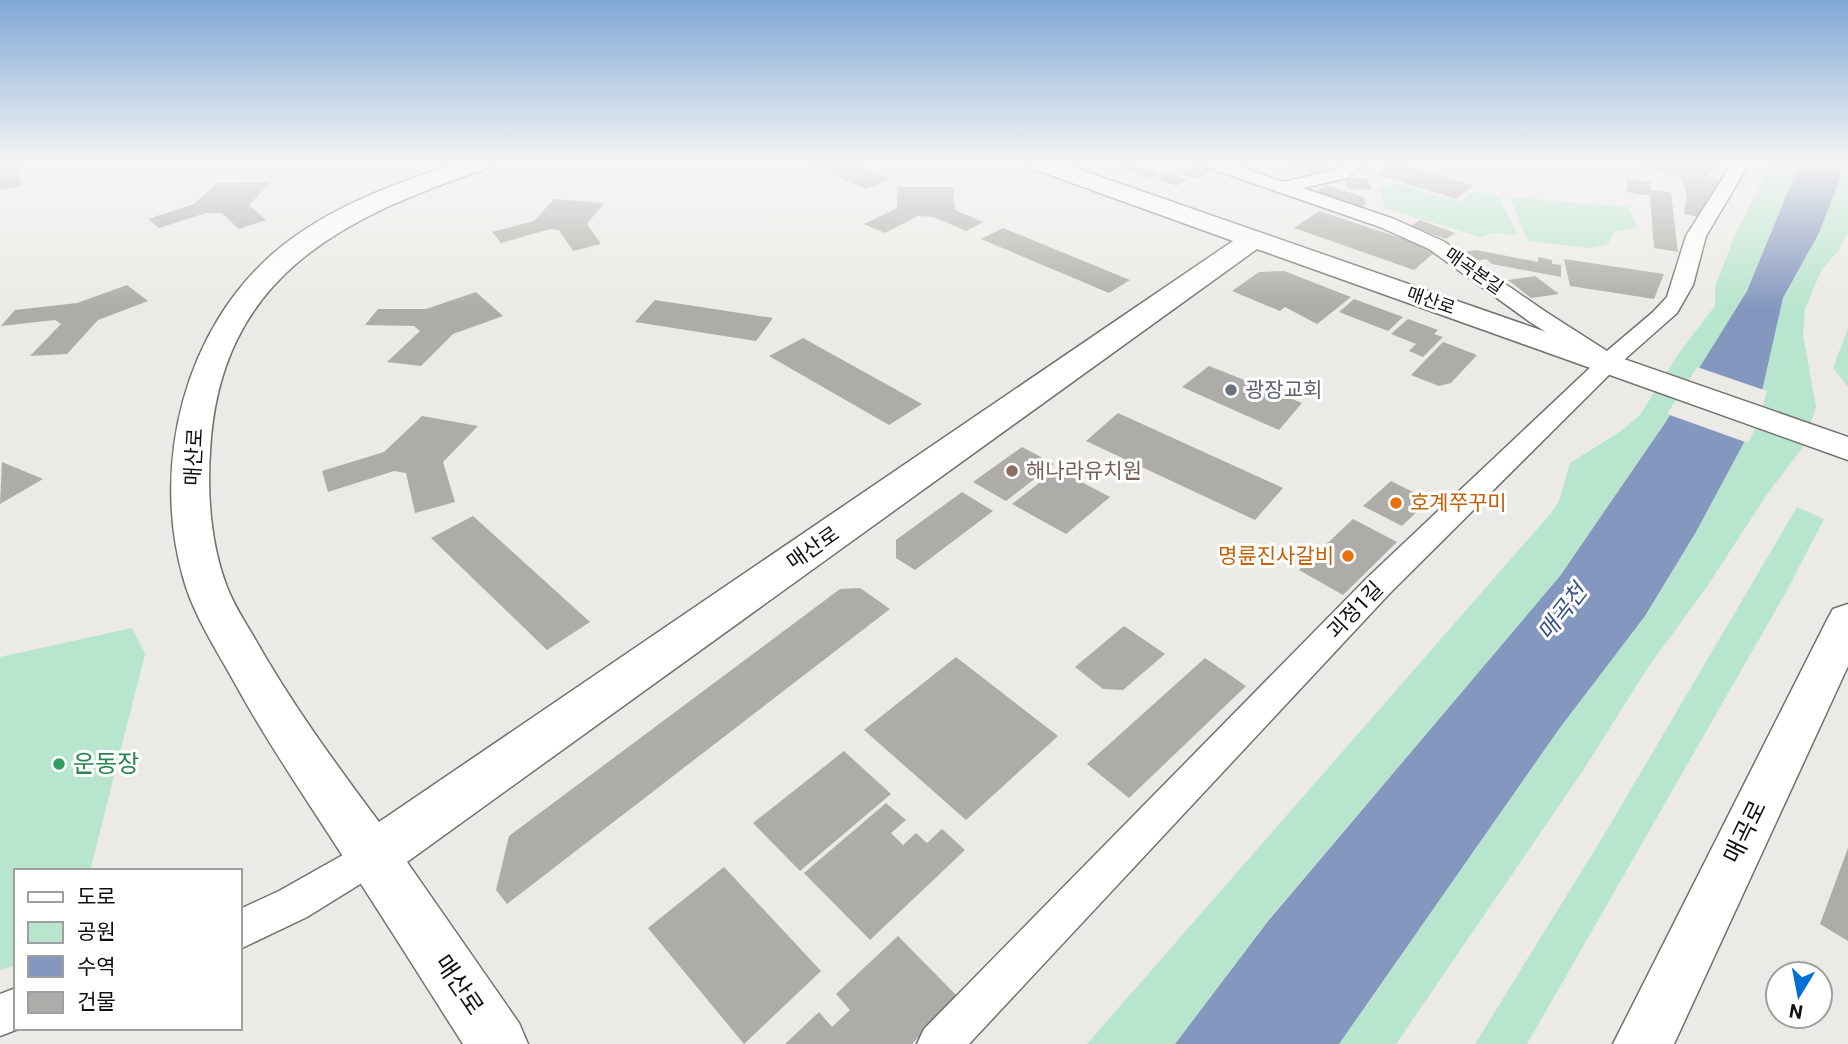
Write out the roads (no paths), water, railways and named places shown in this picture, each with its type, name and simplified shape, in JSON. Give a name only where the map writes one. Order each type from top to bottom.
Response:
[{"type":"street","name":"매산로","points":[[356,211],[301,244],[265,274],[240,304],[213,357],[198,408],[191,448],[191,507],[206,586],[259,691],[498,1044]]},
{"type":"street","name":"매산로","points":[[1174,211],[1609,362],[1842,447]]},
{"type":"street","name":"매곡본길","points":[[1352,211],[1436,245],[1538,317],[1609,362]]},
{"type":"street","name":"괴정1길","points":[[939,1044],[1175,794],[1389,575],[1609,362],[1623,345],[1648,328],[1677,298],[1696,237],[1713,211]]},
{"type":"street","name":"매산로","points":[[373,856],[1254,239]]},
{"type":"street","name":"매곡로","points":[[1649,1042],[1848,620]]},
{"type":"street","points":[[242,928],[293,904],[373,856]]},
{"type":"water","name":"매곡천","points":[[1780,211],[1828,211],[1819,233],[1783,298],[1755,422],[1696,532],[1645,616],[1559,729],[1339,1044],[1175,1044],[1268,921],[1560,576],[1665,423],[1747,291]]},
{"type":"place","name":"광장교회","points":[[1231,390]]},
{"type":"place","name":"해나라유치원","points":[[1012,471]]},
{"type":"place","name":"호계쭈꾸미","points":[[1396,503]]},
{"type":"place","name":"명륜진사갈비","points":[[1348,556]]},
{"type":"place","name":"운동장","points":[[59,764]]}]
